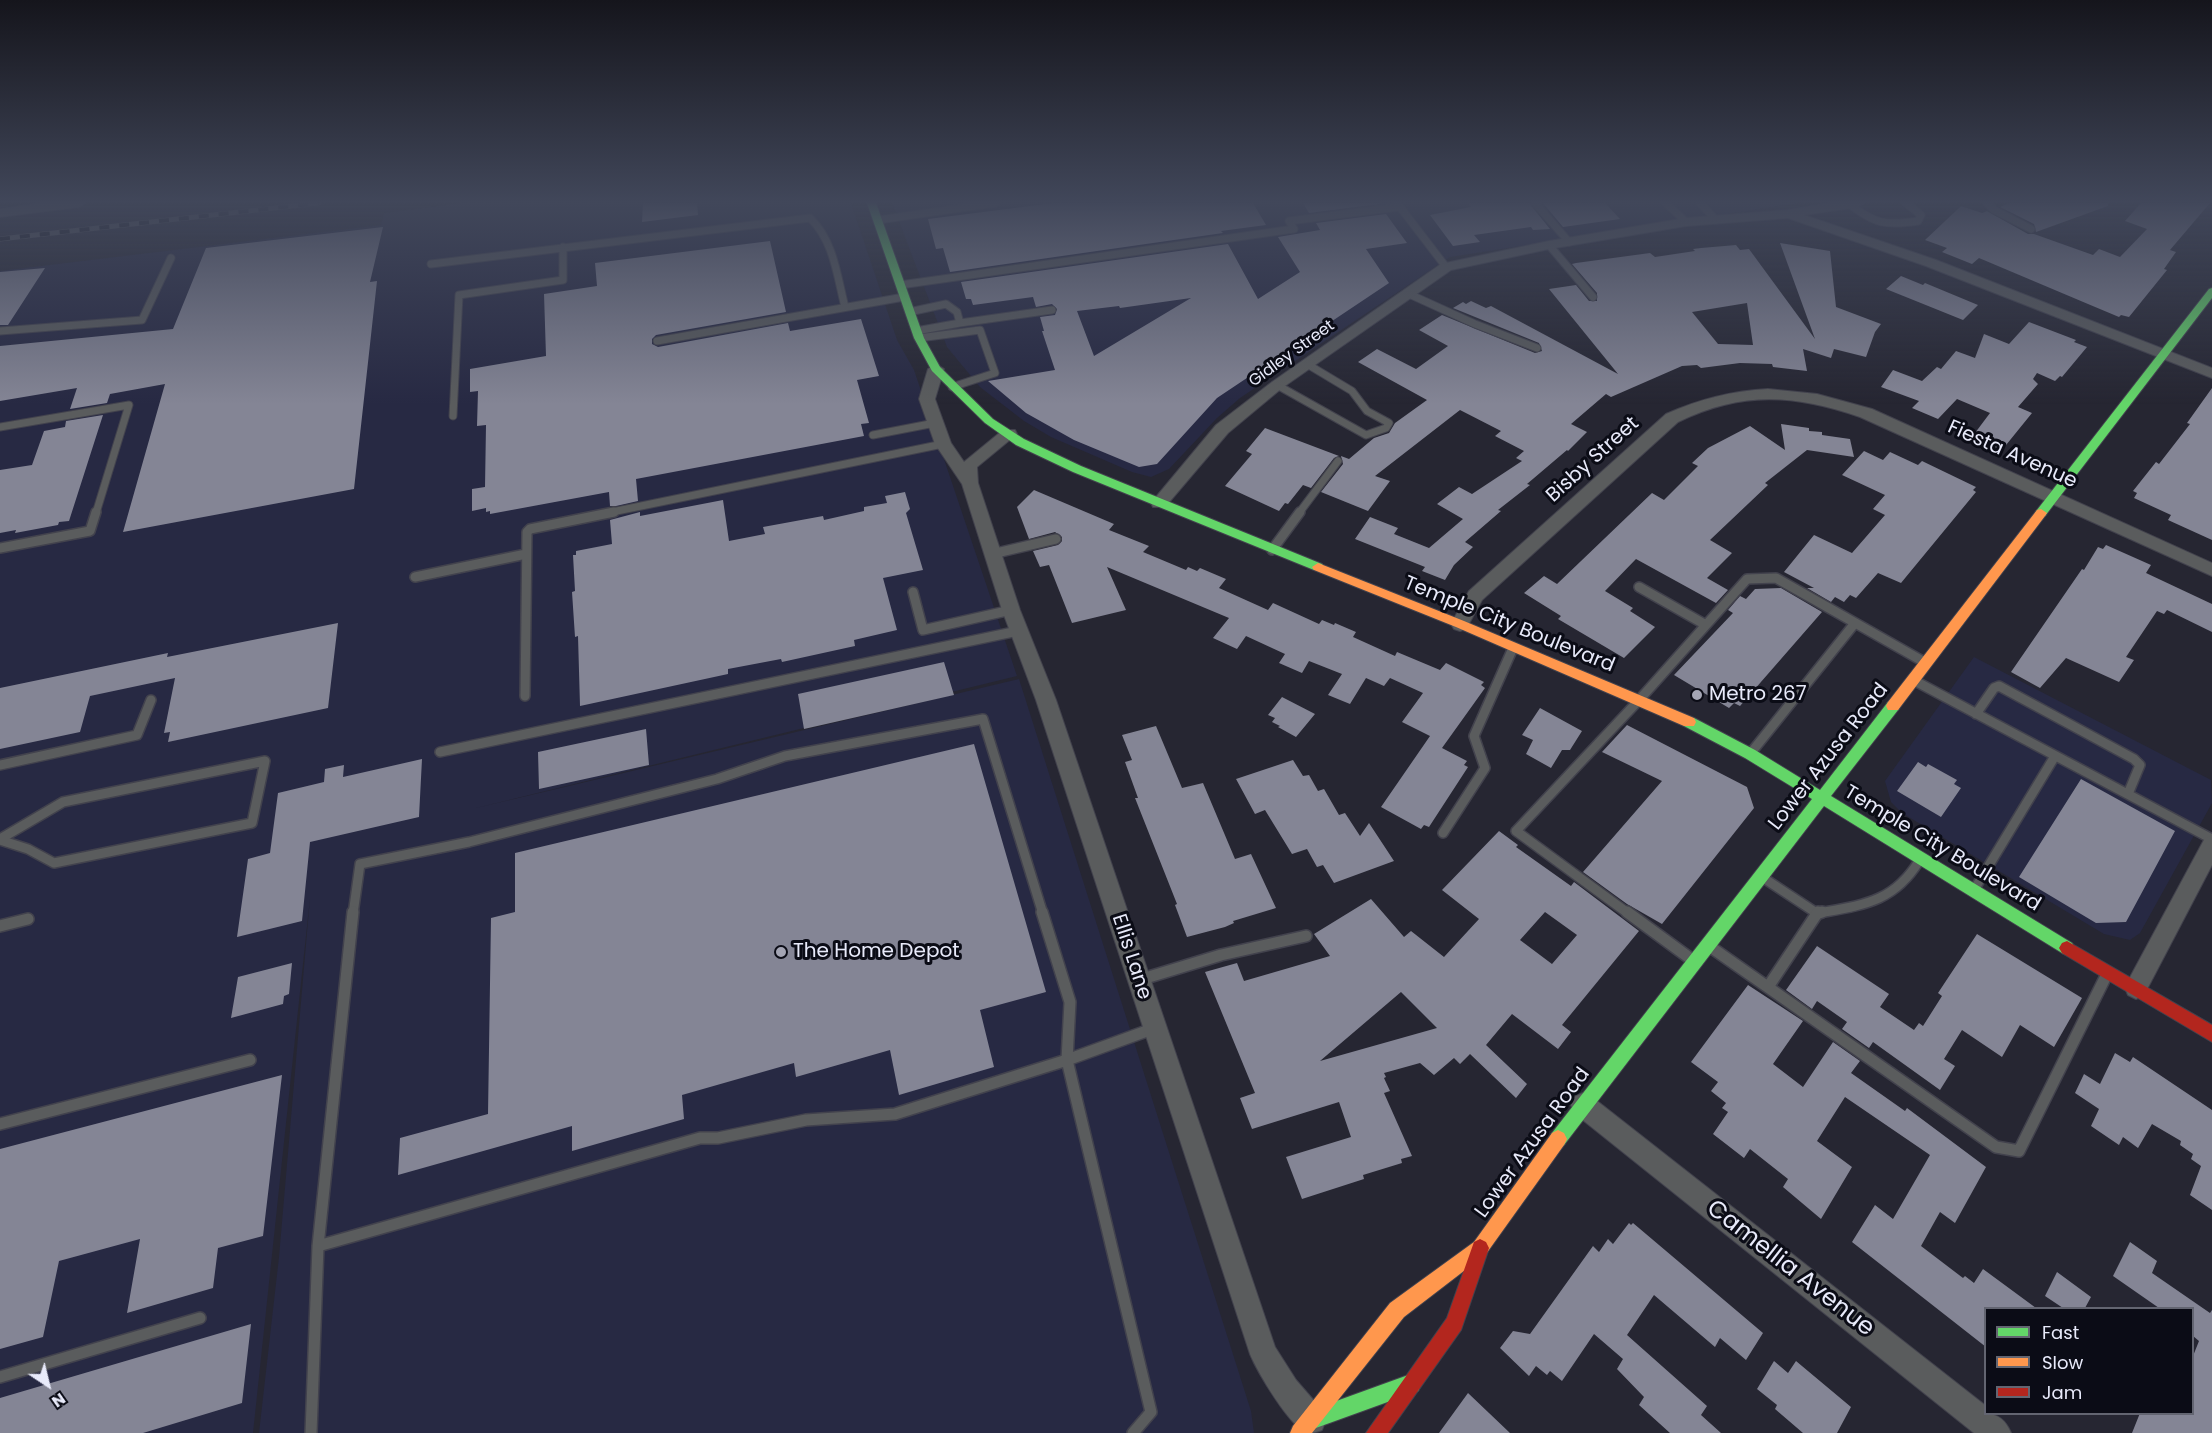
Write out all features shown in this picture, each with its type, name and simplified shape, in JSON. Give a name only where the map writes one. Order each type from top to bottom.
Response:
[{"type":"main road","name":"Temple City Boulevard","points":[[895,270],[917,334],[936,369],[989,421],[1020,442],[1077,469],[1272,550],[1460,624],[1640,699],[1750,754],[1973,892],[2212,1034]]},
{"type":"main road","name":"Lower Azusa Road","points":[[1376,1433],[1454,1323],[1480,1248],[1583,1106],[2212,291]]},
{"type":"main road","name":"Lower Azusa Road","points":[[1306,1429],[1397,1310],[1480,1248]]},
{"type":"main road","points":[[1306,1429],[1411,1384]]},
{"type":"street","name":"Gidley Street","points":[[1159,503],[1222,429],[1277,384],[1442,270]]},
{"type":"street","points":[[1949,270],[2212,373]]},
{"type":"street","name":"Ellis Lane","points":[[936,369],[927,399],[935,423],[943,444],[970,483],[1015,620],[1046,700],[1264,1354],[1306,1429]]},
{"type":"street","name":"Bisby Street","points":[[1460,624],[1475,596],[1672,418],[1693,406],[1737,394],[1791,394]]},
{"type":"street","name":"Fiesta Avenue","points":[[1791,394],[1818,397],[1866,413],[2212,570]]},
{"type":"street","points":[[970,483],[969,466],[1009,434]]},
{"type":"street","points":[[2136,988],[2212,842]]},
{"type":"street","name":"Camellia Avenue","points":[[1583,1106],[1997,1433]]},
{"type":"lane","points":[[0,331],[142,320],[165,270]]},
{"type":"lane","points":[[453,416],[459,295],[563,280],[563,270]]},
{"type":"lane","points":[[835,270],[845,307]]},
{"type":"lane","points":[[657,341],[845,307],[902,291],[1036,270]]},
{"type":"lane","points":[[1570,270],[1593,297]]},
{"type":"lane","points":[[1409,294],[1474,324],[1537,348]]},
{"type":"lane","points":[[909,312],[946,304],[957,312],[960,323]]},
{"type":"lane","points":[[917,334],[960,323],[1052,310]]},
{"type":"lane","points":[[917,334],[980,330],[995,373],[952,387]]},
{"type":"lane","points":[[1277,384],[1366,435],[1386,428],[1389,423],[1367,411],[1352,391],[1307,364]]},
{"type":"lane","points":[[0,427],[129,405],[90,531],[0,548]]},
{"type":"lane","points":[[873,435],[935,423]]},
{"type":"lane","points":[[525,696],[526,554],[527,532],[530,529],[943,444]]},
{"type":"lane","points":[[1272,550],[1338,462]]},
{"type":"lane","points":[[992,554],[1056,539]]},
{"type":"lane","points":[[415,577],[526,554]]},
{"type":"lane","points":[[1694,962],[1516,831],[1640,699],[1747,579],[1776,578],[1926,663]]},
{"type":"lane","points":[[1639,587],[1706,625]]},
{"type":"lane","points":[[913,592],[923,630],[1015,620]]},
{"type":"lane","points":[[440,752],[1015,620]]},
{"type":"lane","points":[[1750,754],[1855,622]]},
{"type":"lane","points":[[1443,833],[1485,768],[1473,736],[1513,648]]},
{"type":"lane","points":[[1913,680],[2128,794],[2212,842]]},
{"type":"lane","points":[[1976,714],[1994,688],[1999,687],[2062,720],[2134,759],[2140,765],[2128,794]]},
{"type":"lane","points":[[0,765],[137,735],[151,700]]},
{"type":"lane","points":[[312,1433],[318,1246],[357,867],[364,861],[470,842],[717,779],[785,756],[983,719],[1070,1002],[1067,1060],[1151,1412],[1133,1433]]},
{"type":"lane","points":[[1973,892],[2055,756]]},
{"type":"lane","points":[[265,761],[252,823],[54,863],[28,849],[0,839],[63,802],[265,761]]},
{"type":"lane","points":[[1762,876],[1819,913],[1848,908],[1893,891],[1905,883],[1920,859]]},
{"type":"lane","points":[[1768,987],[1819,913]]},
{"type":"lane","points":[[0,926],[28,919]]},
{"type":"lane","points":[[1139,980],[1221,955],[1306,936]]},
{"type":"lane","points":[[1708,945],[1996,1147],[2019,1151],[2109,971]]},
{"type":"lane","points":[[318,1246],[700,1138],[718,1138],[806,1120],[895,1114],[1067,1060],[1155,1028]]},
{"type":"lane","points":[[0,1124],[250,1060]]},
{"type":"lane","points":[[0,1377],[200,1318]]},
{"type":"shaded area","points":[[873,270],[897,340],[914,370],[1017,676],[472,809],[1019,679],[1251,1411],[1254,1433],[259,1433],[279,1257],[310,898],[253,1433],[0,1433],[0,271]]},
{"type":"shaded area","points":[[918,270],[1431,270],[1240,398],[1217,418],[1169,469],[1151,477],[1132,472],[1051,437],[1024,421],[980,387],[947,347]]},
{"type":"shaded area","points":[[1974,657],[2211,780],[2212,803],[2140,933],[2130,940],[2104,934],[1902,813],[1891,802],[1885,781]]},
{"type":"building","points":[[44,270],[8,325],[0,325],[0,272]]},
{"type":"building","points":[[197,270],[373,270],[370,282],[377,281],[354,489],[123,532],[165,384],[110,394],[107,403],[70,409],[77,388],[0,401],[0,346],[173,329]]},
{"type":"building","points":[[596,270],[777,270],[786,312],[656,335],[652,339],[652,344],[658,347],[788,323],[790,331],[861,319],[879,376],[857,380],[869,423],[861,424],[864,436],[636,479],[638,501],[616,506],[610,506],[609,492],[490,514],[490,511],[486,512],[486,508],[472,511],[472,489],[485,487],[486,425],[477,426],[478,391],[470,392],[470,369],[546,356],[544,294],[597,286]]},
{"type":"building","points":[[1046,270],[1242,270],[1258,299],[1300,272],[1299,270],[1380,270],[1389,283],[1217,398],[1157,464],[1139,467],[1074,440],[1026,413],[988,381],[1055,370],[1042,331],[1044,331],[1040,317],[1055,315],[1057,309],[1052,304],[1036,307],[1033,297],[973,305],[971,299],[966,299],[961,282]],"holes":[[[1191,298],[1094,356],[1077,311],[1119,306],[1120,308]]]},
{"type":"building","points":[[1577,270],[1764,270],[1815,339],[1790,270],[1832,270],[1836,307],[1881,324],[1875,332],[1866,357],[1834,349],[1831,358],[1803,349],[1807,371],[1773,367],[1772,364],[1740,363],[1701,368],[1697,365],[1682,366],[1611,397],[1606,394],[1571,424],[1587,432],[1465,542],[1473,547],[1454,565],[1445,580],[1422,571],[1425,567],[1355,539],[1370,517],[1398,528],[1394,534],[1429,548],[1463,519],[1437,504],[1459,487],[1472,494],[1522,461],[1516,458],[1524,451],[1495,436],[1501,431],[1460,410],[1375,476],[1390,481],[1368,511],[1321,492],[1343,464],[1341,456],[1349,459],[1374,438],[1389,433],[1395,423],[1427,400],[1358,362],[1377,349],[1416,369],[1448,346],[1419,330],[1442,315],[1535,353],[1542,351],[1539,343],[1453,308],[1463,302],[1466,304],[1471,301],[1486,308],[1491,306],[1618,374],[1549,289],[1576,285],[1589,301],[1597,301],[1597,293]],"holes":[[[1747,303],[1753,345],[1718,344],[1692,312]]]},
{"type":"building","points":[[2007,270],[2167,270],[2129,317],[2121,315],[2119,317]]},
{"type":"building","points":[[1901,276],[1923,285],[1925,283],[1978,305],[1963,320],[1886,289]]},
{"type":"building","points":[[2029,322],[2076,340],[2074,342],[2087,347],[2062,377],[2060,376],[2055,381],[2037,373],[2033,379],[2038,384],[2018,407],[2032,413],[2002,450],[1972,437],[1990,413],[1957,399],[1938,419],[1912,408],[1919,401],[1881,387],[1893,370],[1922,381],[1937,367],[1941,369],[1956,351],[1975,358],[1984,334],[2009,344]]},
{"type":"building","points":[[2212,388],[2212,540],[2168,520],[2171,515],[2134,498],[2137,493],[2133,491],[2156,462],[2159,464],[2190,424],[2187,423]]},
{"type":"building","points":[[103,415],[69,521],[15,533],[16,530],[0,533],[0,470],[32,465],[44,431],[65,427],[66,421]]},
{"type":"building","points":[[1781,424],[1809,428],[1809,431],[1822,432],[1822,435],[1850,439],[1854,457],[1807,450],[1765,483],[1768,485],[1710,540],[1732,553],[1707,578],[1728,590],[1716,603],[1636,559],[1605,591],[1633,608],[1630,611],[1655,627],[1624,658],[1558,619],[1561,616],[1524,593],[1544,576],[1557,584],[1652,493],[1664,500],[1698,466],[1692,463],[1708,448],[1750,426],[1785,450]]},
{"type":"building","points":[[1265,428],[1339,456],[1334,458],[1311,488],[1303,485],[1288,504],[1285,503],[1279,511],[1225,486],[1252,454],[1246,451]]},
{"type":"building","points":[[1864,451],[1883,460],[1890,452],[1918,465],[1922,461],[1976,487],[1973,490],[1976,492],[1901,583],[1878,573],[1856,598],[1850,595],[1844,602],[1835,597],[1831,602],[1807,588],[1814,588],[1784,572],[1814,535],[1852,553],[1885,515],[1873,509],[1885,495],[1842,475]]},
{"type":"building","points":[[1034,490],[1114,524],[1109,530],[1149,546],[1143,552],[1186,570],[1188,567],[1197,571],[1200,568],[1226,579],[1219,588],[1268,610],[1273,603],[1319,624],[1322,620],[1334,625],[1335,623],[1356,632],[1353,637],[1395,656],[1397,652],[1440,670],[1446,663],[1484,682],[1481,685],[1485,688],[1442,748],[1467,761],[1464,765],[1468,767],[1429,827],[1424,825],[1421,829],[1381,807],[1430,736],[1402,722],[1423,693],[1390,678],[1384,686],[1366,678],[1350,704],[1328,695],[1342,674],[1309,661],[1302,673],[1279,663],[1285,654],[1246,636],[1237,649],[1213,638],[1229,618],[1107,567],[1126,610],[1072,623],[1049,565],[1040,567],[1033,551],[1058,545],[1062,537],[1055,532],[1029,539],[1017,507]]},
{"type":"building","points":[[905,492],[910,509],[906,513],[923,570],[883,578],[897,630],[854,640],[855,646],[782,662],[781,659],[728,669],[728,674],[580,706],[578,636],[575,637],[572,592],[575,591],[573,555],[576,555],[576,551],[612,544],[610,520],[640,512],[640,516],[723,500],[729,541],[765,534],[763,527],[823,516],[824,520],[864,511],[864,507],[887,503],[885,496]]},
{"type":"building","points":[[2106,545],[2151,565],[2146,573],[2212,604],[2212,632],[2167,610],[2164,614],[2157,611],[2126,657],[2134,660],[2119,682],[2066,658],[2040,688],[2011,672],[2098,547],[2103,549]]},
{"type":"building","points":[[1781,588],[1822,612],[1740,706],[1734,703],[1729,708],[1674,675],[1733,613],[1728,610],[1740,596],[1746,599],[1755,589]]},
{"type":"building","points":[[338,623],[328,708],[168,742],[170,732],[164,733],[175,678],[90,696],[80,732],[0,749],[0,688],[168,653],[167,657]]},
{"type":"building","points":[[944,662],[954,695],[804,729],[798,694]]},
{"type":"building","points":[[1282,697],[1315,714],[1296,737],[1278,727],[1280,726],[1272,722],[1275,718],[1268,715]]},
{"type":"building","points":[[1540,708],[1582,731],[1570,750],[1562,750],[1551,768],[1526,754],[1533,740],[1522,735]]},
{"type":"building","points":[[1627,725],[1747,787],[1754,808],[1662,924],[1627,904],[1583,872],[1662,781],[1602,752]]},
{"type":"building","points":[[1156,726],[1182,788],[1203,783],[1235,859],[1251,854],[1276,908],[1233,921],[1234,923],[1225,927],[1187,937],[1175,905],[1177,904],[1135,798],[1138,798],[1125,762],[1132,760],[1122,735]]},
{"type":"building","points":[[646,729],[649,765],[539,789],[538,752]]},
{"type":"building","name":"The Home Depot","points":[[974,744],[1046,992],[980,1010],[994,1067],[899,1095],[890,1050],[796,1077],[794,1063],[682,1095],[684,1119],[572,1151],[572,1126],[398,1175],[400,1138],[488,1114],[491,918],[515,912],[515,853]]},
{"type":"building","points":[[422,759],[419,817],[310,842],[302,921],[237,937],[248,859],[270,853],[278,793],[324,782],[325,769],[344,765],[343,777]]},
{"type":"building","points":[[1293,760],[1303,776],[1309,775],[1318,791],[1324,789],[1339,815],[1345,813],[1360,836],[1369,823],[1394,861],[1334,883],[1323,865],[1317,867],[1307,849],[1292,854],[1265,810],[1255,814],[1236,779]]},
{"type":"building","points":[[1918,762],[1926,767],[1928,764],[1957,780],[1954,784],[1961,788],[1941,817],[1897,791]]},
{"type":"building","points":[[2081,779],[2175,831],[2126,922],[2096,923],[2019,877]]},
{"type":"building","points":[[1499,831],[1518,845],[1516,847],[1571,886],[1574,882],[1639,931],[1562,1025],[1571,1032],[1558,1049],[1512,1014],[1486,1045],[1527,1084],[1516,1098],[1470,1054],[1460,1064],[1454,1058],[1434,1075],[1420,1063],[1384,1073],[1390,1091],[1384,1093],[1412,1156],[1401,1159],[1402,1163],[1363,1175],[1364,1179],[1302,1199],[1286,1157],[1351,1137],[1339,1102],[1252,1129],[1240,1098],[1255,1093],[1205,972],[1237,963],[1244,981],[1330,956],[1314,934],[1371,899],[1404,937],[1411,931],[1444,957],[1479,919],[1442,890]],"holes":[[[1545,912],[1577,935],[1552,964],[1520,940]],[[1401,992],[1437,1028],[1320,1061]]]},
{"type":"building","points":[[1977,934],[2082,998],[2054,1047],[2020,1025],[2002,1057],[1962,1030],[1944,1059],[1955,1066],[1940,1090],[1873,1042],[1869,1048],[1842,1029],[1847,1022],[1817,1001],[1812,1009],[1786,990],[1817,946],[1889,994],[1880,1007],[1914,1030],[1919,1023],[1923,1026],[1942,996],[1938,993]]},
{"type":"building","points":[[292,963],[289,994],[284,996],[283,1004],[231,1018],[238,977]]},
{"type":"building","points":[[1748,985],[1803,1021],[1773,1064],[1803,1087],[1833,1042],[1860,1061],[1851,1073],[1905,1111],[1907,1108],[1986,1167],[1955,1223],[1940,1212],[1921,1246],[1963,1278],[1965,1276],[1974,1283],[1983,1269],[2035,1307],[1984,1307],[1984,1345],[1852,1242],[1875,1205],[1893,1219],[1930,1155],[1845,1097],[1817,1141],[1852,1167],[1821,1219],[1783,1187],[1788,1179],[1750,1149],[1744,1158],[1713,1134],[1728,1112],[1722,1108],[1726,1103],[1711,1091],[1718,1082],[1691,1062]]},
{"type":"building","points":[[2115,1053],[2130,1062],[2133,1057],[2212,1110],[2212,1210],[2190,1195],[2201,1166],[2191,1159],[2193,1154],[2180,1145],[2181,1141],[2152,1124],[2138,1148],[2123,1137],[2119,1145],[2091,1126],[2099,1109],[2075,1093],[2084,1074],[2100,1084]]},
{"type":"building","points":[[282,1075],[263,1236],[218,1248],[213,1288],[127,1313],[140,1239],[59,1261],[43,1337],[0,1349],[0,1149]]},
{"type":"building","points":[[1629,1223],[1631,1225],[1633,1223],[1763,1333],[1746,1360],[1720,1338],[1715,1347],[1654,1295],[1627,1335],[1707,1406],[1701,1415],[1721,1433],[1670,1433],[1639,1405],[1644,1397],[1617,1369],[1623,1359],[1594,1334],[1562,1381],[1550,1371],[1547,1375],[1536,1366],[1529,1376],[1500,1348],[1513,1331],[1530,1334],[1593,1246],[1599,1252],[1608,1239],[1613,1244]]},
{"type":"building","points":[[2130,1242],[2157,1261],[2152,1273],[2210,1313],[2212,1310],[2212,1433],[2132,1433],[2139,1415],[2194,1415],[2194,1354],[2199,1341],[2194,1337],[2194,1307],[2158,1307],[2113,1276]]},
{"type":"building","points":[[2057,1272],[2091,1297],[2086,1307],[2062,1307],[2045,1296]]},
{"type":"building","points":[[251,1324],[242,1403],[143,1433],[0,1433],[0,1398]]},
{"type":"building","points":[[1774,1361],[1788,1373],[1796,1361],[1851,1407],[1837,1433],[1803,1433],[1775,1409],[1777,1405],[1757,1389]]},
{"type":"building","points":[[1468,1393],[1510,1433],[1439,1433]]},
{"type":"traffic: fast","points":[[895,270],[919,338],[936,369],[989,421],[1020,442],[1077,469],[1318,567]]},
{"type":"traffic: fast","points":[[2041,513],[2212,291]]},
{"type":"traffic: fast","points":[[1558,1139],[1893,706]]},
{"type":"traffic: fast","points":[[1689,722],[1750,754],[2067,948]]},
{"type":"traffic: fast","points":[[1313,1419],[1411,1384]]},
{"type":"traffic: slow","points":[[1893,706],[2041,513]]},
{"type":"traffic: slow","points":[[1318,567],[1460,624],[1689,722]]},
{"type":"traffic: slow","points":[[1300,1433],[1397,1310],[1480,1248],[1558,1139]]},
{"type":"traffic: jam","points":[[2067,948],[2212,1034]]},
{"type":"traffic: jam","points":[[1376,1433],[1454,1323],[1480,1248]]},
{"type":"place","name":"Metro 267","points":[[1697,695]]},
{"type":"place","name":"The Home Depot","points":[[781,952]]}]
